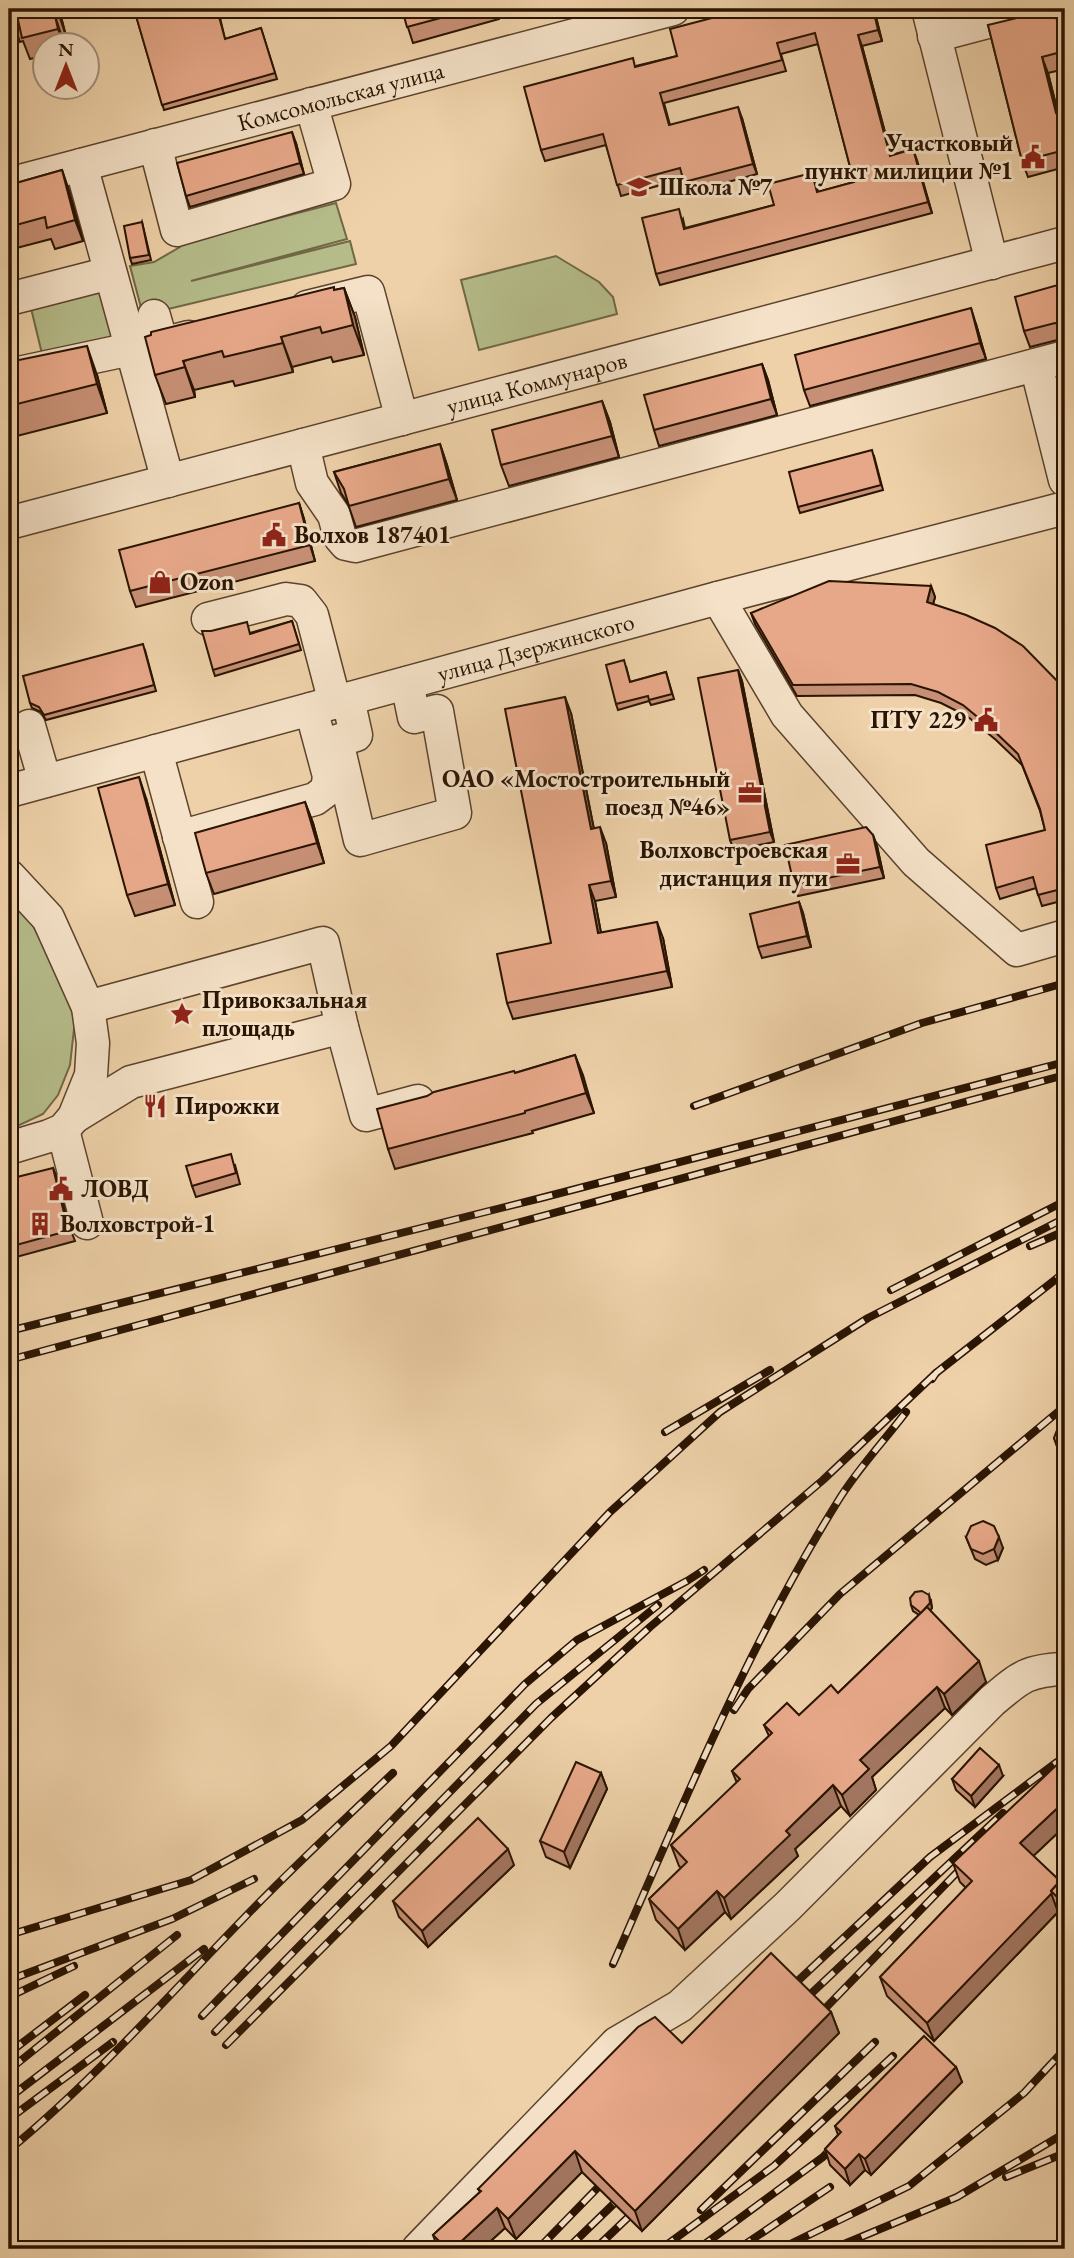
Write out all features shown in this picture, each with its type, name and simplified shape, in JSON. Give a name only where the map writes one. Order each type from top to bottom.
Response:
[{"type":"street","name":"Комсомольская улица","points":[[9,184],[673,9]]},
{"type":"street","points":[[992,263],[931,22],[1037,9]]},
{"type":"street","points":[[155,145],[177,230],[334,184],[311,104]]},
{"type":"street","points":[[80,165],[167,481]]},
{"type":"street","name":"улица Коммунаров","points":[[9,523],[1065,243]]},
{"type":"street","points":[[9,299],[110,273]]},
{"type":"street","points":[[278,314],[368,292],[402,419]]},
{"type":"street","points":[[154,316],[162,344],[214,331]]},
{"type":"street","points":[[9,375],[131,349]]},
{"type":"street","points":[[303,445],[313,483],[334,515],[340,537],[346,544],[355,546],[1050,361],[1065,480]]},
{"type":"street","name":"улица Дзержинского","points":[[9,791],[718,598],[1065,508]]},
{"type":"street","points":[[718,598],[787,715],[916,862],[1017,950],[1065,936]]},
{"type":"street","points":[[179,837],[315,799],[327,790],[330,776],[332,704],[313,615],[301,601],[285,599],[208,619]]},
{"type":"street","points":[[332,704],[356,735],[337,741],[360,840],[455,813],[437,711],[414,717],[407,682]]},
{"type":"street","points":[[29,726],[45,781]]},
{"type":"street","points":[[156,751],[197,902]]},
{"type":"street","points":[[9,876],[48,918],[88,1007],[93,1043],[91,1075],[69,1124],[87,1223]]},
{"type":"street","points":[[88,1007],[323,943],[366,1115],[429,1098]]},
{"type":"street","points":[[9,1147],[49,1136],[131,1082],[342,1027]]},
{"type":"street","points":[[418,2249],[617,2043],[680,2006],[788,1906],[1015,1681],[1040,1670],[1065,1669]]},
{"type":"green space","points":[[336,203],[347,239],[191,281],[350,241],[356,264],[143,315],[130,266],[154,262],[180,247],[180,244]]},
{"type":"green space","points":[[556,256],[599,282],[613,297],[617,314],[479,350],[461,280]]},
{"type":"green space","points":[[105,286],[118,340],[43,358],[30,304]]},
{"type":"green space","points":[[9,898],[27,915],[56,967],[75,1020],[70,1065],[58,1095],[43,1114],[9,1130]]},
{"type":"building","points":[[9,9],[57,9],[59,15],[55,16],[58,29],[32,32],[32,36],[22,38],[18,20],[12,21]]},
{"type":"building","points":[[134,9],[217,9],[225,39],[261,28],[275,73],[162,105]]},
{"type":"building","points":[[402,9],[474,9],[407,27]]},
{"type":"building","points":[[746,9],[873,9],[878,30],[858,35],[890,156],[913,149],[928,202],[656,274],[642,218],[679,209],[684,229],[774,205],[768,184],[812,173],[817,192],[854,182],[815,33],[777,43],[782,60],[660,93],[669,125],[738,107],[753,164],[684,182],[680,168],[617,185],[603,134],[541,150],[524,87],[633,58],[635,67],[677,56],[670,29]]},
{"type":"building","points":[[1054,9],[1065,51],[1042,57],[1056,113],[1065,111],[1065,150],[1022,161],[988,25]]},
{"type":"building","points":[[292,132],[300,163],[186,196],[177,163]]},
{"type":"building","points":[[62,170],[75,220],[47,228],[45,217],[9,227],[9,185]]},
{"type":"building","points":[[142,222],[149,255],[130,258],[124,226]]},
{"type":"building","points":[[1065,283],[1065,325],[1055,323],[1024,331],[1015,297]]},
{"type":"building","points":[[334,287],[334,290],[344,288],[353,325],[322,333],[320,327],[281,337],[283,343],[224,357],[222,351],[183,361],[185,367],[155,375],[145,337],[151,335],[151,332]]},
{"type":"building","points":[[971,308],[980,343],[804,390],[795,355]]},
{"type":"building","points":[[87,346],[97,384],[9,406],[9,362]]},
{"type":"building","points":[[762,364],[771,399],[654,430],[644,395]]},
{"type":"building","points":[[602,401],[612,436],[501,465],[492,430]]},
{"type":"building","points":[[440,444],[449,479],[349,506],[344,489],[334,472]]},
{"type":"building","points":[[872,450],[881,485],[798,507],[789,472]]},
{"type":"building","points":[[299,503],[310,545],[130,591],[119,550]]},
{"type":"building","points":[[829,581],[931,586],[927,602],[995,628],[1023,646],[1065,689],[1065,888],[1038,895],[1033,877],[996,888],[986,845],[1045,830],[1040,809],[1018,754],[963,705],[938,692],[911,684],[793,685],[751,613]]},
{"type":"building","points":[[292,621],[299,644],[213,670],[202,631],[247,622],[250,634]]},
{"type":"building","points":[[143,644],[154,685],[44,715],[39,707],[30,703],[23,676]]},
{"type":"building","points":[[624,660],[630,682],[666,672],[672,694],[649,700],[648,696],[616,704],[606,665]]},
{"type":"building","points":[[738,670],[770,832],[730,840],[698,678]]},
{"type":"building","points":[[565,697],[591,829],[600,827],[611,881],[589,885],[598,933],[657,922],[667,971],[507,1003],[497,954],[551,943],[505,709]]},
{"type":"building","points":[[139,777],[168,884],[127,895],[98,788]]},
{"type":"building","points":[[305,802],[317,843],[206,873],[195,833]]},
{"type":"building","points":[[866,827],[873,835],[880,867],[794,885],[785,845]]},
{"type":"building","points":[[799,902],[807,936],[758,947],[750,914]]},
{"type":"building","points":[[575,1055],[586,1093],[525,1113],[388,1149],[377,1109]]},
{"type":"building","points":[[231,1154],[236,1173],[192,1186],[186,1166]]},
{"type":"building","name":"Волховстрой-1","points":[[53,1168],[65,1217],[71,1230],[9,1247],[9,1196],[18,1193],[13,1178]]},
{"type":"building","points":[[1065,1427],[1065,1450],[1057,1446],[1054,1438],[1057,1430]]},
{"type":"building","points":[[983,1521],[994,1526],[999,1537],[994,1549],[983,1554],[971,1549],[966,1537],[971,1526]]},
{"type":"building","points":[[922,1591],[929,1595],[930,1603],[921,1613],[911,1605],[910,1598],[915,1592]]},
{"type":"building","points":[[927,1607],[979,1661],[944,1694],[937,1687],[860,1760],[869,1769],[842,1795],[833,1785],[786,1831],[790,1835],[724,1898],[717,1891],[678,1929],[649,1899],[687,1862],[671,1845],[740,1779],[732,1771],[772,1733],[764,1725],[787,1703],[799,1715],[831,1685],[838,1693]]},
{"type":"building","points":[[980,1748],[999,1765],[971,1796],[952,1779]]},
{"type":"building","points":[[1065,1757],[1065,1801],[1020,1843],[1060,1881],[1052,1893],[927,2023],[880,1977],[972,1881],[953,1863]]},
{"type":"building","points":[[576,1762],[601,1773],[564,1852],[540,1841]]},
{"type":"building","points":[[478,1818],[508,1849],[422,1931],[393,1901]]},
{"type":"building","points":[[1065,1876],[1065,1905],[1051,1891]]},
{"type":"building","points":[[771,1953],[831,2012],[635,2211],[575,2151],[508,2219],[497,2208],[453,2249],[447,2249],[433,2235],[481,2191],[478,2189],[638,2027],[655,2017],[682,2043]]},
{"type":"building","points":[[924,2036],[956,2067],[865,2159],[859,2154],[845,2169],[825,2149],[841,2132],[835,2126]]},
{"type":"railway","points":[[694,1106],[922,1023],[1065,983]]},
{"type":"railway","points":[[9,1331],[541,1198],[1065,1062]]},
{"type":"railway","points":[[9,1360],[1065,1075]]},
{"type":"railway","points":[[891,1290],[1065,1201]]},
{"type":"railway","points":[[9,1935],[191,1880],[302,1820],[391,1746],[610,1512],[720,1412],[868,1318],[1065,1218]]},
{"type":"railway","points":[[1030,1246],[1065,1231]]},
{"type":"railway","points":[[932,1379],[936,1373],[1065,1272]]},
{"type":"railway","points":[[665,1432],[770,1370]]},
{"type":"railway","points":[[226,2045],[551,1718],[650,1627],[823,1480],[936,1373]]},
{"type":"railway","points":[[734,1710],[748,1689],[840,1594],[1065,1406]]},
{"type":"railway","points":[[613,1964],[717,1728],[774,1613],[845,1489],[906,1412]]},
{"type":"railway","points":[[202,2016],[525,1684],[577,1640],[704,1570]]},
{"type":"railway","points":[[215,2032],[536,1704],[658,1605]]},
{"type":"railway","points":[[786,1992],[930,1857],[1057,1762]]},
{"type":"railway","points":[[9,2150],[100,2067],[262,1899],[393,1773]]},
{"type":"railway","points":[[799,2005],[1003,1813]]},
{"type":"railway","points":[[813,2021],[969,1860]]},
{"type":"railway","points":[[9,1980],[172,1919],[254,1879]]},
{"type":"railway","points":[[9,2070],[177,1935]]},
{"type":"railway","points":[[9,2098],[204,1949]]},
{"type":"railway","points":[[9,1997],[74,1966]]},
{"type":"railway","points":[[9,2053],[85,1995]]},
{"type":"railway","points":[[9,2119],[113,2042]]},
{"type":"railway","points":[[701,2210],[875,2042]]},
{"type":"railway","points":[[780,2249],[909,2186],[1024,2093],[1065,2049]]},
{"type":"railway","points":[[661,2249],[774,2166],[893,2056]]},
{"type":"railway","points":[[832,2249],[957,2197],[1065,2133]]},
{"type":"railway","points":[[698,2249],[823,2157],[839,2140]]},
{"type":"railway","points":[[1006,2177],[1065,2153]]},
{"type":"railway","points":[[538,2249],[611,2174]]},
{"type":"railway","points":[[738,2249],[830,2187]]},
{"type":"railway","points":[[567,2249],[628,2190]]},
{"type":"railway","points":[[595,2249],[641,2205]]},
{"type":"place","name":"Участковый пункт милиции №1","points":[[1033,157]]},
{"type":"place","name":"Школа №7","points":[[639,187]]},
{"type":"place","name":"Волхов 187401","points":[[274,535]]},
{"type":"place","name":"Ozon","points":[[160,582]]},
{"type":"place","name":"ПТУ 229","points":[[986,720]]},
{"type":"place","name":"ОАО «Мостостроительный поезд №46»","points":[[750,793]]},
{"type":"place","name":"Волховстроевская дистанция пути","points":[[848,864]]},
{"type":"place","name":"Привокзальная площадь","points":[[182,1014]]},
{"type":"place","name":"Пирожки","points":[[155,1106]]},
{"type":"place","name":"ЛОВД","points":[[61,1189]]},
{"type":"place","name":"Волховстрой-1","points":[[40,1224]]}]
